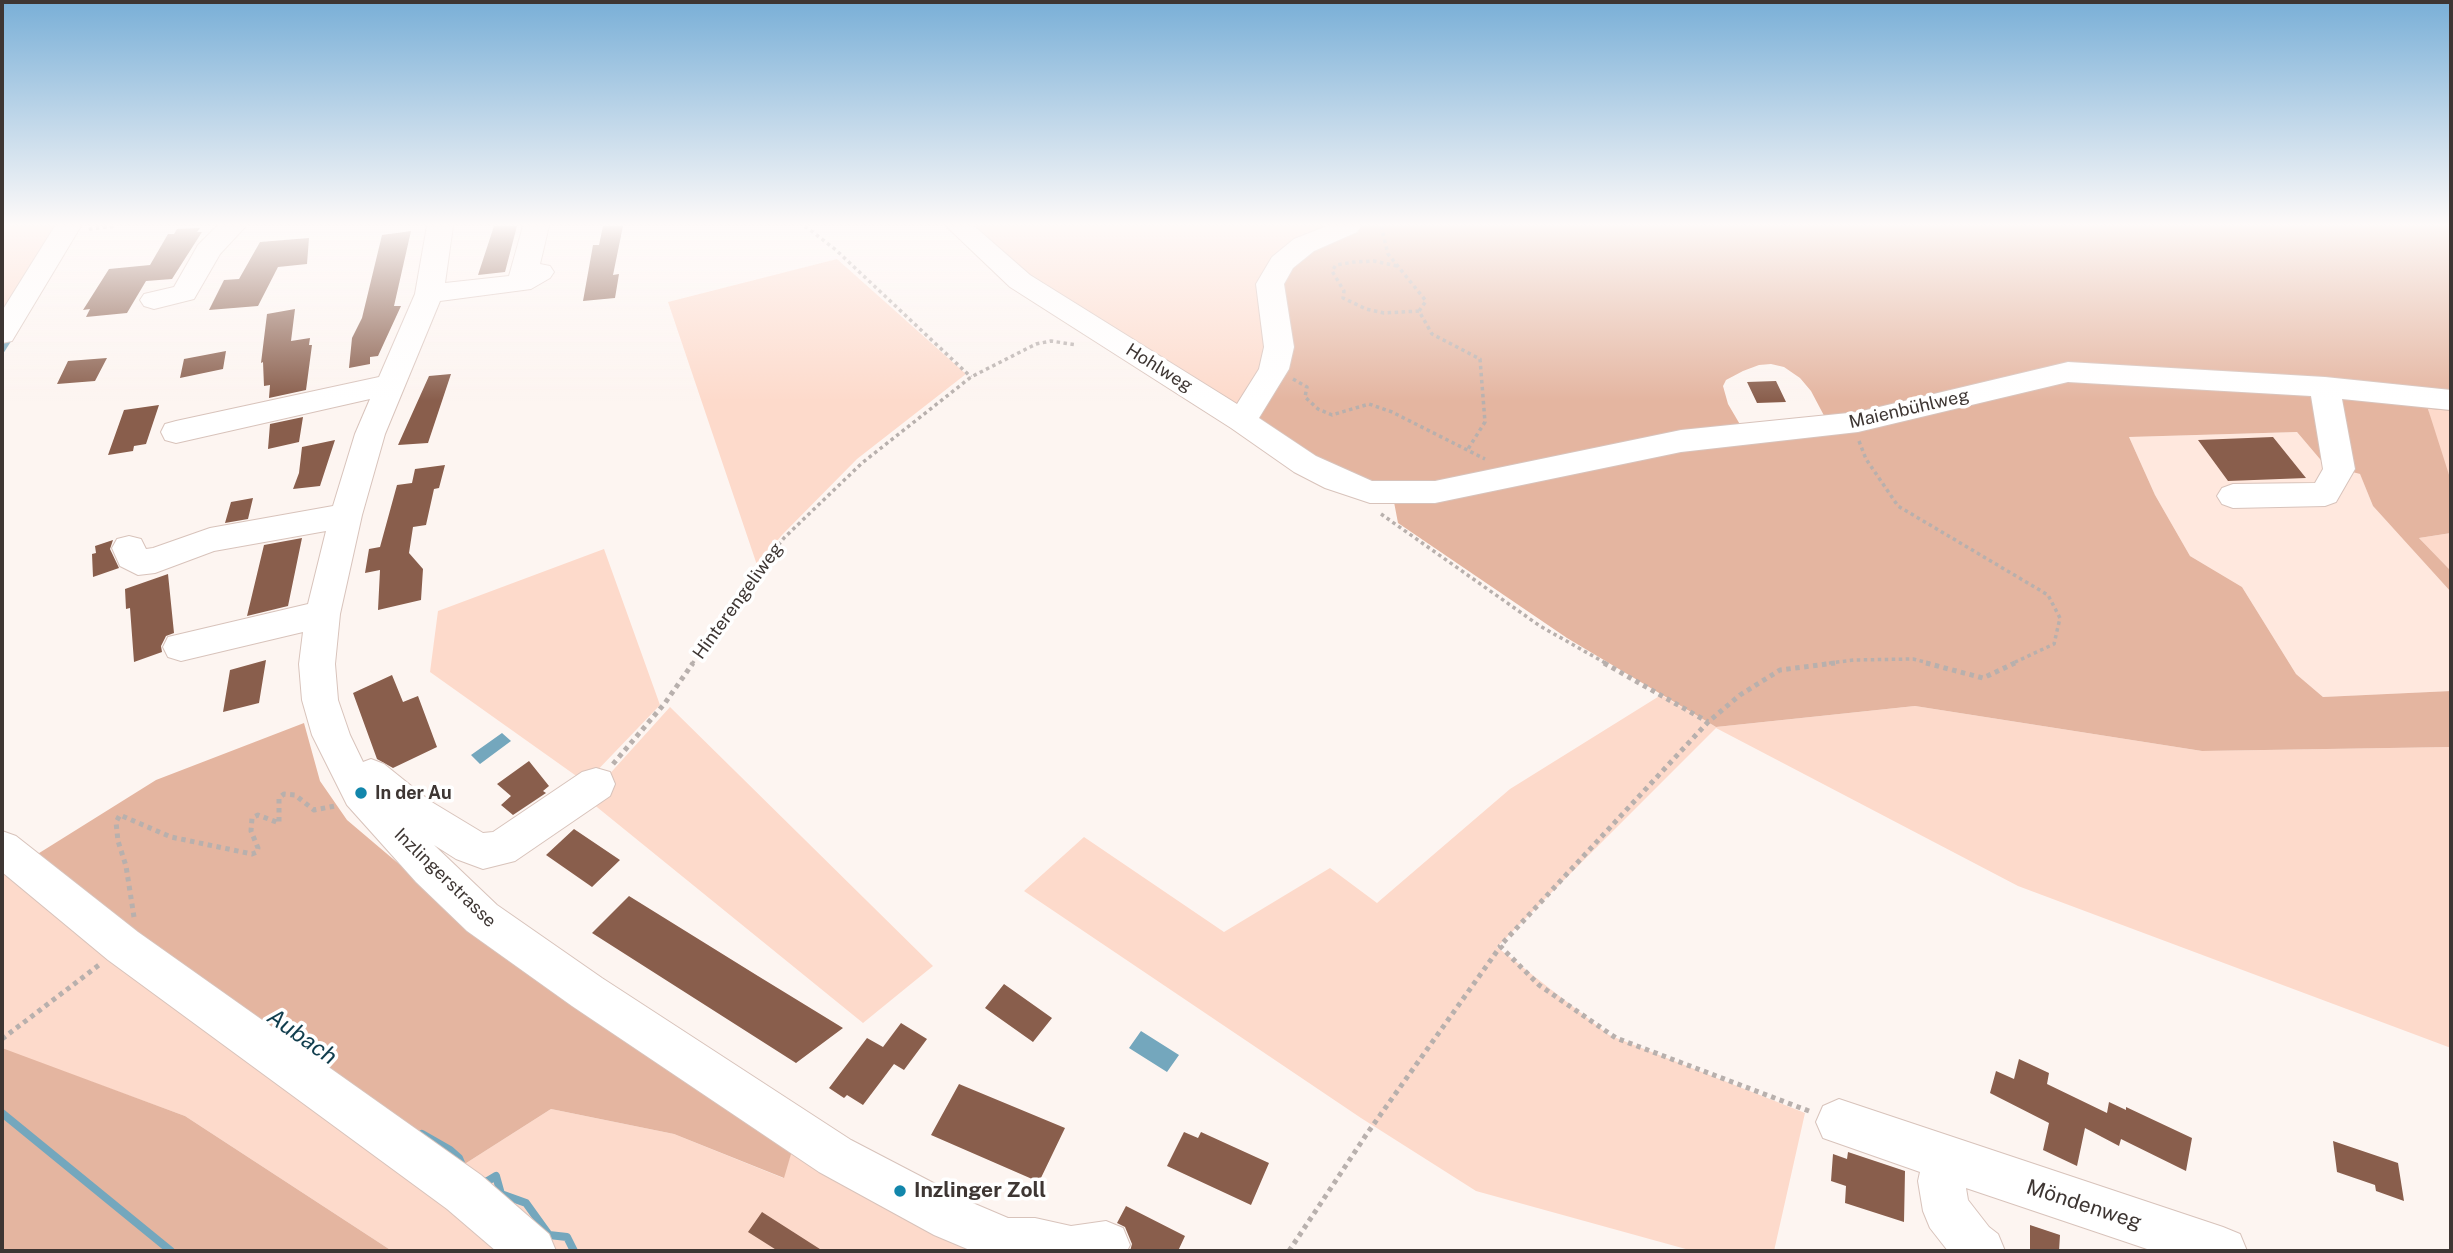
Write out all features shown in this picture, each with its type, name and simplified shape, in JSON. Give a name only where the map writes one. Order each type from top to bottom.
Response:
[{"type":"street","points":[[2,334],[32,284]]},
{"type":"street","points":[[154,300],[184,293],[189,284]]},
{"type":"street","name":"Inzlingerstrasse","points":[[431,284],[370,434],[346,515],[323,614],[317,664],[320,699],[331,735],[361,793],[430,869],[482,918],[587,992],[835,1156],[951,1217],[1018,1247],[1035,1242],[1071,1251],[1106,1245]]},
{"type":"street","points":[[429,294],[486,284]]},
{"type":"street","name":"Hohlweg","points":[[1026,284],[1242,421],[1305,464],[1336,480],[1370,492]]},
{"type":"street","points":[[1242,421],[1274,369],[1279,347],[1270,284]]},
{"type":"street","name":"Maienbühlweg","points":[[1370,492],[1435,492],[1681,440],[1858,422],[2068,372],[2325,387],[2451,400]]},
{"type":"street","points":[[176,432],[391,384]]},
{"type":"street","points":[[2234,496],[2325,494],[2339,469],[2325,387]]},
{"type":"street","points":[[129,548],[132,557],[138,562],[155,560],[211,540],[346,515]]},
{"type":"street","points":[[181,647],[323,614]]},
{"type":"street","points":[[356,790],[371,775],[416,813],[470,847],[483,851],[501,849],[596,784]]},
{"type":"street","points":[[2,848],[129,935],[464,1192],[532,1251]]},
{"type":"street","name":"Möndenweg","points":[[1839,1122],[2223,1251]]},
{"type":"street","points":[[1946,1158],[1941,1181],[1947,1211],[1981,1251]]},
{"type":"path","points":[[873,284],[971,377]]},
{"type":"path","points":[[1340,284],[1344,291],[1343,298],[1366,309],[1384,313],[1419,311]]},
{"type":"path","points":[[1413,284],[1426,300],[1419,311]]},
{"type":"path","points":[[1419,311],[1432,334],[1480,359],[1485,422],[1468,449]]},
{"type":"path","name":"Hinterengeliweg","points":[[596,784],[665,703],[754,576],[784,538],[862,463],[971,377],[1036,344],[1051,341],[1086,348]]},
{"type":"path","points":[[1274,369],[1307,387],[1304,397],[1318,409],[1332,415],[1369,404],[1392,412],[1491,462],[1492,474],[1499,480]]},
{"type":"path","points":[[1289,1251],[1366,1135],[1500,946],[1708,722],[1740,695],[1780,670],[1854,660],[1913,659],[1983,678],[2054,644],[2060,618],[2048,595],[1898,506],[1866,459],[1858,436],[1858,422]]},
{"type":"path","points":[[1370,492],[1375,510],[1540,626],[1708,722]]},
{"type":"path","points":[[2,1039],[129,935],[126,866],[116,822],[120,815],[171,837],[252,854],[257,852],[258,848],[251,831],[253,818],[258,815],[279,823],[279,798],[284,794],[295,795],[314,810],[356,790]]},
{"type":"path","points":[[1500,946],[1539,985],[1616,1038],[1839,1122]]},
{"type":"shaded area","points":[[2,284],[32,284],[2,334]]},
{"type":"shaded area","points":[[737,284],[866,284],[966,374],[857,459],[782,535],[757,565],[668,302]]},
{"type":"shaded area","points":[[1045,284],[1290,284],[1255,393],[1234,405]]},
{"type":"shaded area","points":[[1278,284],[2451,284],[2451,411],[2428,409],[2451,481],[2451,533],[2419,538],[2451,571],[2451,592],[2373,506],[2360,474],[2325,465],[2297,432],[2129,437],[2155,495],[2190,556],[2242,587],[2296,674],[2323,697],[2451,691],[2451,747],[2202,751],[1915,706],[1716,727],[1567,638],[1398,523],[1394,502],[1254,423]],"holes":[[[1771,364],[1784,367],[1800,378],[1811,391],[1829,425],[1745,433],[1728,404],[1723,386],[1726,380],[1759,365]]]},
{"type":"shaded area","points":[[2428,409],[2451,411],[2451,481],[2434,434]]},
{"type":"shaded area","points":[[2297,432],[2325,465],[2360,474],[2373,506],[2451,592],[2451,691],[2323,697],[2296,674],[2242,587],[2190,556],[2155,495],[2129,437]]},
{"type":"shaded area","points":[[2451,533],[2451,571],[2419,538]]},
{"type":"shaded area","points":[[604,549],[660,705],[590,778],[582,780],[430,672],[438,611]]},
{"type":"shaded area","points":[[1661,695],[1716,727],[1915,706],[2202,751],[2451,747],[2451,1048],[2018,886],[1716,728],[1497,947],[1609,1035],[1805,1113],[1774,1251],[1693,1251],[1476,1191],[1361,1118],[1024,891],[1084,837],[1224,932],[1330,868],[1377,903],[1510,789]]},
{"type":"shaded area","points":[[670,707],[933,966],[863,1023],[587,799]]},
{"type":"shaded area","points":[[304,723],[320,781],[347,820],[432,892],[794,1144],[784,1178],[674,1134],[551,1109],[449,1174],[36,855],[156,780]]},
{"type":"shaded area","points":[[2,841],[4,851],[449,1174],[551,1109],[674,1134],[783,1178],[794,1144],[930,1229],[989,1251],[392,1251],[185,1116],[2,1049]]},
{"type":"shaded area","points":[[2,1048],[185,1116],[392,1251],[2,1251]]},
{"type":"water","points":[[502,733],[511,741],[480,764],[471,755]]},
{"type":"water","points":[[1141,1031],[1179,1055],[1167,1072],[1129,1048]]},
{"type":"building","points":[[99,284],[144,284],[127,313],[86,317],[90,309],[83,310]]},
{"type":"building","points":[[222,284],[269,284],[258,306],[209,310]]},
{"type":"building","points":[[370,284],[399,284],[394,306],[401,306],[378,356],[370,357],[370,364],[349,368],[352,338],[362,318]]},
{"type":"building","points":[[586,284],[617,284],[615,298],[583,301]]},
{"type":"building","points":[[295,309],[291,341],[310,338],[309,345],[312,345],[306,390],[269,398],[270,385],[264,386],[263,362],[261,363],[267,314]]},
{"type":"building","points":[[226,351],[223,369],[180,378],[184,359]]},
{"type":"building","points":[[107,358],[95,381],[57,384],[68,361]]},
{"type":"building","points":[[451,374],[428,443],[398,445],[429,376]]},
{"type":"building","points":[[1776,381],[1786,402],[1757,403],[1747,382]]},
{"type":"building","points":[[159,405],[146,444],[134,446],[133,451],[108,455],[124,410]]},
{"type":"building","points":[[303,417],[299,442],[268,449],[270,424]]},
{"type":"building","points":[[2273,437],[2306,478],[2228,481],[2198,440]]},
{"type":"building","points":[[335,440],[320,486],[293,489],[299,473],[302,447]]},
{"type":"building","points":[[445,465],[439,488],[434,489],[426,525],[413,527],[409,553],[423,569],[421,600],[378,610],[380,570],[365,573],[369,549],[380,547],[397,485],[412,483],[415,469]]},
{"type":"building","points":[[253,498],[248,519],[225,523],[231,502]]},
{"type":"building","points":[[302,538],[288,606],[247,616],[264,545]]},
{"type":"building","points":[[113,540],[110,549],[119,568],[93,577],[92,554],[96,553],[95,546]]},
{"type":"building","points":[[168,574],[174,633],[166,636],[161,646],[162,652],[134,662],[130,608],[126,609],[125,589]]},
{"type":"building","points":[[266,660],[259,703],[223,712],[230,670]]},
{"type":"building","points":[[392,675],[403,702],[418,696],[437,747],[393,768],[377,759],[353,693]]},
{"type":"building","points":[[529,761],[549,786],[543,791],[546,793],[513,815],[501,805],[511,796],[497,784]]},
{"type":"building","points":[[574,829],[620,860],[592,887],[546,855]]},
{"type":"building","points":[[629,896],[843,1028],[796,1063],[592,933]]},
{"type":"building","points":[[1004,984],[1052,1018],[1033,1042],[985,1008]]},
{"type":"building","points":[[901,1023],[927,1039],[904,1070],[894,1064],[863,1105],[847,1095],[844,1098],[829,1088],[867,1038],[883,1047]]},
{"type":"building","points":[[2019,1059],[2049,1073],[2047,1084],[2107,1113],[2109,1102],[2126,1110],[2126,1107],[2192,1138],[2186,1171],[2121,1139],[2119,1146],[2085,1128],[2077,1166],[2043,1150],[2049,1123],[1990,1093],[1996,1071],[2014,1079]]},
{"type":"building","points":[[959,1084],[1065,1128],[1039,1182],[931,1135]]},
{"type":"building","points":[[1184,1132],[1198,1138],[1201,1132],[1269,1163],[1251,1205],[1167,1166]]},
{"type":"building","points":[[2333,1141],[2398,1163],[2404,1201],[2376,1191],[2375,1185],[2337,1172]]},
{"type":"building","points":[[1848,1152],[1905,1171],[1904,1222],[1845,1203],[1846,1186],[1831,1181],[1833,1154],[1847,1159]]},
{"type":"building","points":[[1126,1206],[1185,1236],[1178,1251],[1130,1251],[1132,1244],[1125,1227],[1117,1223]]},
{"type":"building","points":[[762,1212],[823,1251],[778,1251],[748,1232]]},
{"type":"building","points":[[2030,1225],[2060,1235],[2059,1251],[2030,1251]]},
{"type":"waterway","name":"Aubach","points":[[2,350],[11,336]]},
{"type":"waterway","name":"Aubach","points":[[2,1113],[171,1251]]},
{"type":"waterway","name":"Aubach","points":[[422,1134],[450,1150],[459,1158],[463,1168]]},
{"type":"waterway","points":[[480,1181],[486,1182],[496,1176],[501,1194],[526,1203],[549,1235],[567,1237],[574,1251]]},
{"type":"place","name":"In der Au","points":[[361,793]]},
{"type":"place","name":"Inzlinger Zoll","points":[[900,1191]]}]
